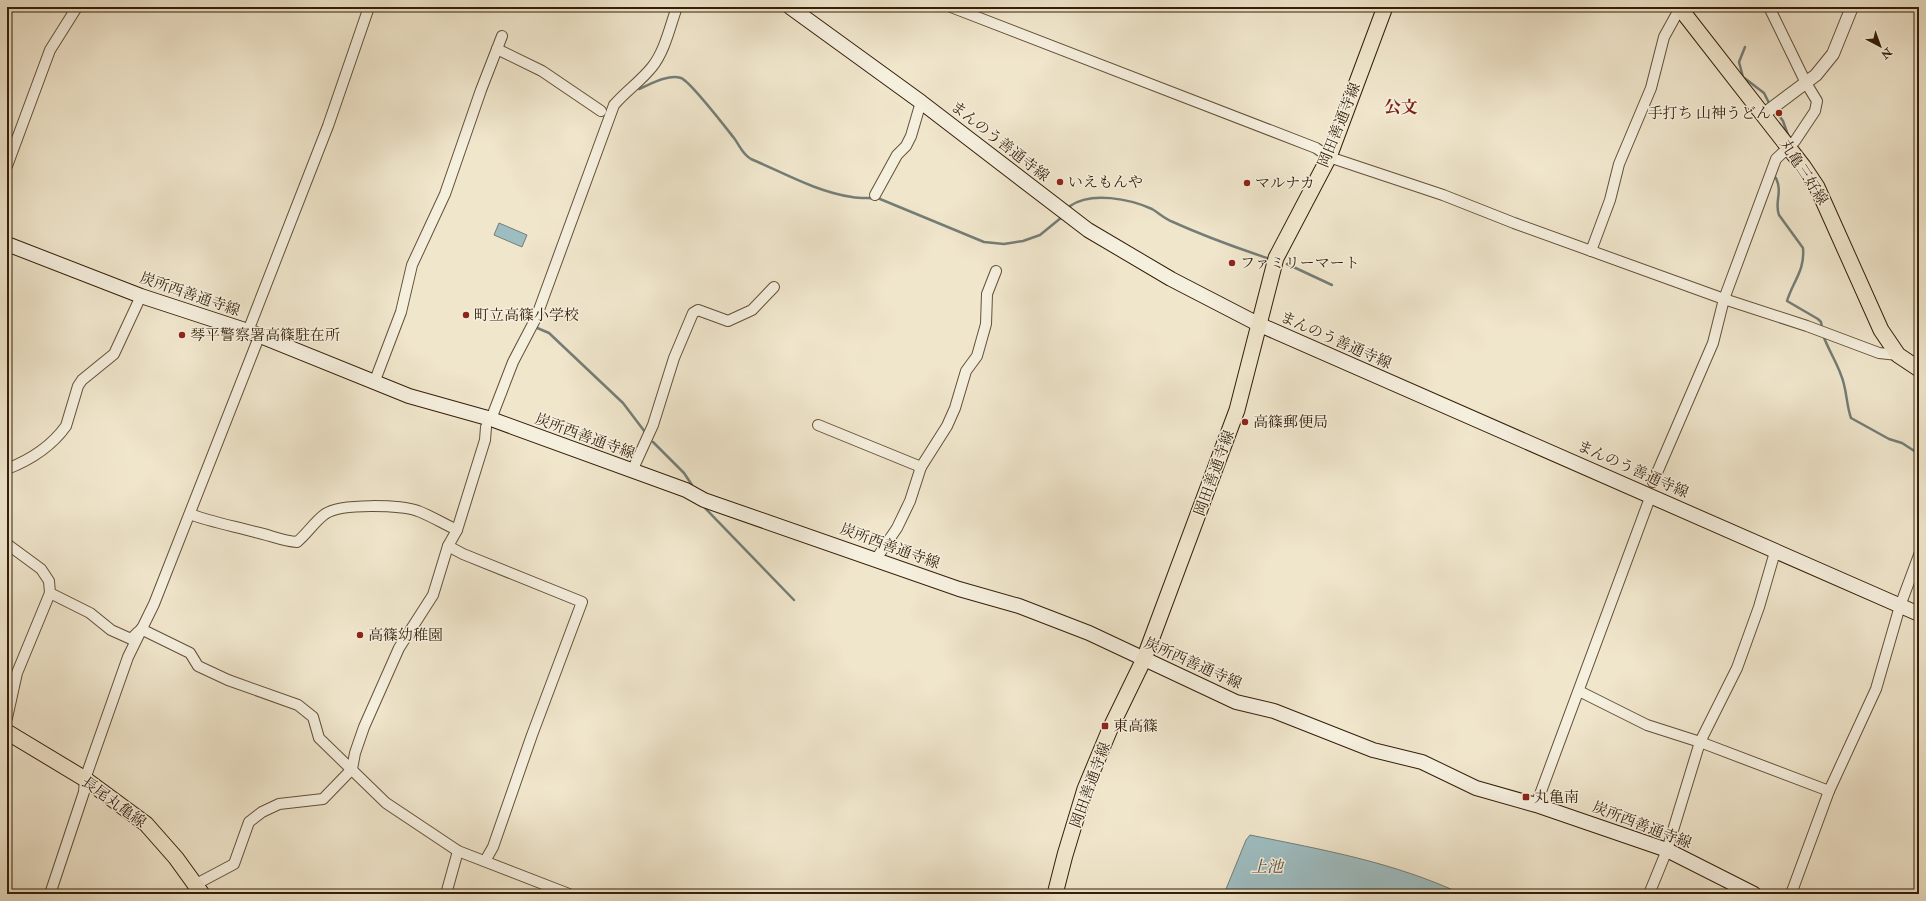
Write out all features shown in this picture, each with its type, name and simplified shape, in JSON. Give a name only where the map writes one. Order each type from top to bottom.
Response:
[{"type":"main road","name":"まんのう善通寺線","points":[[790,7],[921,102],[1088,230],[1151,268],[1258,324],[1411,392],[1652,489],[1775,552],[1919,614]]},
{"type":"main road","name":"岡田善通寺線","points":[[1055,894],[1085,789],[1110,729],[1144,659],[1237,410],[1276,258],[1329,156],[1385,7]]},
{"type":"main road","name":"丸亀三好線","points":[[1680,8],[1769,110],[1789,148],[1816,187],[1881,330],[1898,355],[1919,369]]},
{"type":"main road","name":"炭所西善通寺線","points":[[7,244],[141,296],[248,331],[409,396],[632,471],[686,490],[704,500],[959,589],[1026,609],[1089,633],[1236,702],[1274,710],[1373,750],[1422,762],[1476,788],[1536,805],[1667,850],[1754,894]]},
{"type":"main road","name":"長尾丸亀線","points":[[7,732],[85,780],[146,824],[176,858],[197,892]]},
{"type":"street","points":[[7,166],[50,50],[77,7]]},
{"type":"street","points":[[248,331],[328,126],[369,7]]},
{"type":"street","points":[[197,892],[202,881],[234,864],[249,822],[262,812],[279,804],[323,799],[352,769],[355,753],[364,727],[399,648],[433,595],[448,546],[457,530],[489,423],[513,362],[541,304],[614,105],[652,67],[660,53],[677,7]]},
{"type":"street","points":[[951,7],[1316,148],[1329,156],[1443,195],[1591,251],[1724,299],[1817,330],[1879,354],[1898,355]]},
{"type":"street","points":[[1536,805],[1652,489],[1713,343],[1724,299],[1776,159],[1789,148],[1815,110],[1817,101],[1806,83],[1769,7]]},
{"type":"street","points":[[1769,110],[1816,75],[1833,54],[1852,7]]},
{"type":"street","points":[[1591,251],[1610,200],[1619,164],[1651,88],[1664,37],[1680,8]]},
{"type":"street","points":[[374,383],[401,312],[412,265],[445,194],[481,90],[502,36]]},
{"type":"street","points":[[498,49],[542,71],[601,111]]},
{"type":"street","points":[[875,195],[897,155],[906,146],[911,136],[921,102]]},
{"type":"street","points":[[876,559],[897,528],[910,501],[921,467],[947,426],[955,408],[966,371],[977,356],[986,324],[988,294],[996,271]]},
{"type":"street","points":[[632,471],[654,425],[674,358],[693,313],[698,310],[728,321],[752,310],[774,287]]},
{"type":"street","points":[[7,469],[38,454],[62,432],[66,426],[78,386],[82,380],[114,354],[141,296]]},
{"type":"street","points":[[50,894],[84,792],[85,780],[128,657],[154,604],[257,342]]},
{"type":"street","points":[[818,425],[921,467]]},
{"type":"street","points":[[190,514],[213,522],[257,532],[284,542],[297,542],[326,513],[351,507],[376,506],[407,508],[457,530]]},
{"type":"street","points":[[7,544],[41,569],[49,581],[50,593],[18,673],[7,718]]},
{"type":"street","points":[[448,546],[463,554],[582,602],[532,735],[493,847],[486,861]]},
{"type":"street","points":[[1649,894],[1667,850],[1700,742],[1737,668],[1759,607],[1775,552]]},
{"type":"street","points":[[1791,894],[1829,791],[1876,689],[1900,606],[1919,555]]},
{"type":"street","points":[[50,593],[90,613],[111,630],[131,639],[141,629]]},
{"type":"street","points":[[141,629],[190,653],[198,666],[228,680],[298,705],[313,718],[320,738],[386,803],[458,851],[569,894]]},
{"type":"street","points":[[1579,691],[1647,725],[1700,742],[1829,791]]},
{"type":"street","points":[[446,894],[458,851]]},
{"type":"water","points":[[499,223],[527,235],[522,247],[494,235]]},
{"type":"water","name":"上池","points":[[1250,835],[1384,865],[1410,873],[1462,894],[1224,894],[1246,840]]},
{"type":"waterway","points":[[1745,47],[1739,62],[1743,77],[1764,93],[1770,105]]},
{"type":"waterway","points":[[639,89],[665,78],[681,78],[686,81],[700,96],[734,138],[743,152],[751,159],[826,191],[856,198],[880,199],[984,242],[1004,244],[1023,241],[1040,235],[1062,217]]},
{"type":"waterway","points":[[1775,110],[1783,121],[1788,135]]},
{"type":"waterway","points":[[1776,178],[1779,188],[1777,206],[1779,215],[1803,248],[1800,270],[1787,301],[1818,319],[1821,322],[1822,328]]},
{"type":"waterway","points":[[1070,206],[1079,201],[1099,198],[1111,198],[1133,202],[1152,209],[1170,221],[1270,259]]},
{"type":"waterway","points":[[1287,264],[1332,285]]},
{"type":"waterway","points":[[535,327],[549,333],[623,403],[645,432]]},
{"type":"waterway","points":[[1823,335],[1843,380],[1851,418],[1889,439],[1902,443],[1919,454]]},
{"type":"waterway","points":[[653,442],[684,473],[692,485]]},
{"type":"waterway","points":[[704,507],[794,600]]},
{"type":"place","name":"手打ち 山神うどん","points":[[1779,113]]},
{"type":"place","name":"いえもんや","points":[[1060,182]]},
{"type":"place","name":"マルナカ","points":[[1247,183]]},
{"type":"place","name":"ファミリーマート","points":[[1232,263]]},
{"type":"place","name":"町立高篠小学校","points":[[466,315]]},
{"type":"place","name":"琴平警察署高篠駐在所","points":[[182,335]]},
{"type":"place","name":"高篠郵便局","points":[[1245,422]]},
{"type":"place","name":"高篠幼稚園","points":[[360,635]]},
{"type":"place","name":"東高篠","points":[[1105,726]]},
{"type":"place","name":"丸亀南","points":[[1526,797]]},
{"type":"district","name":"公文","points":[[1401,107]]}]
